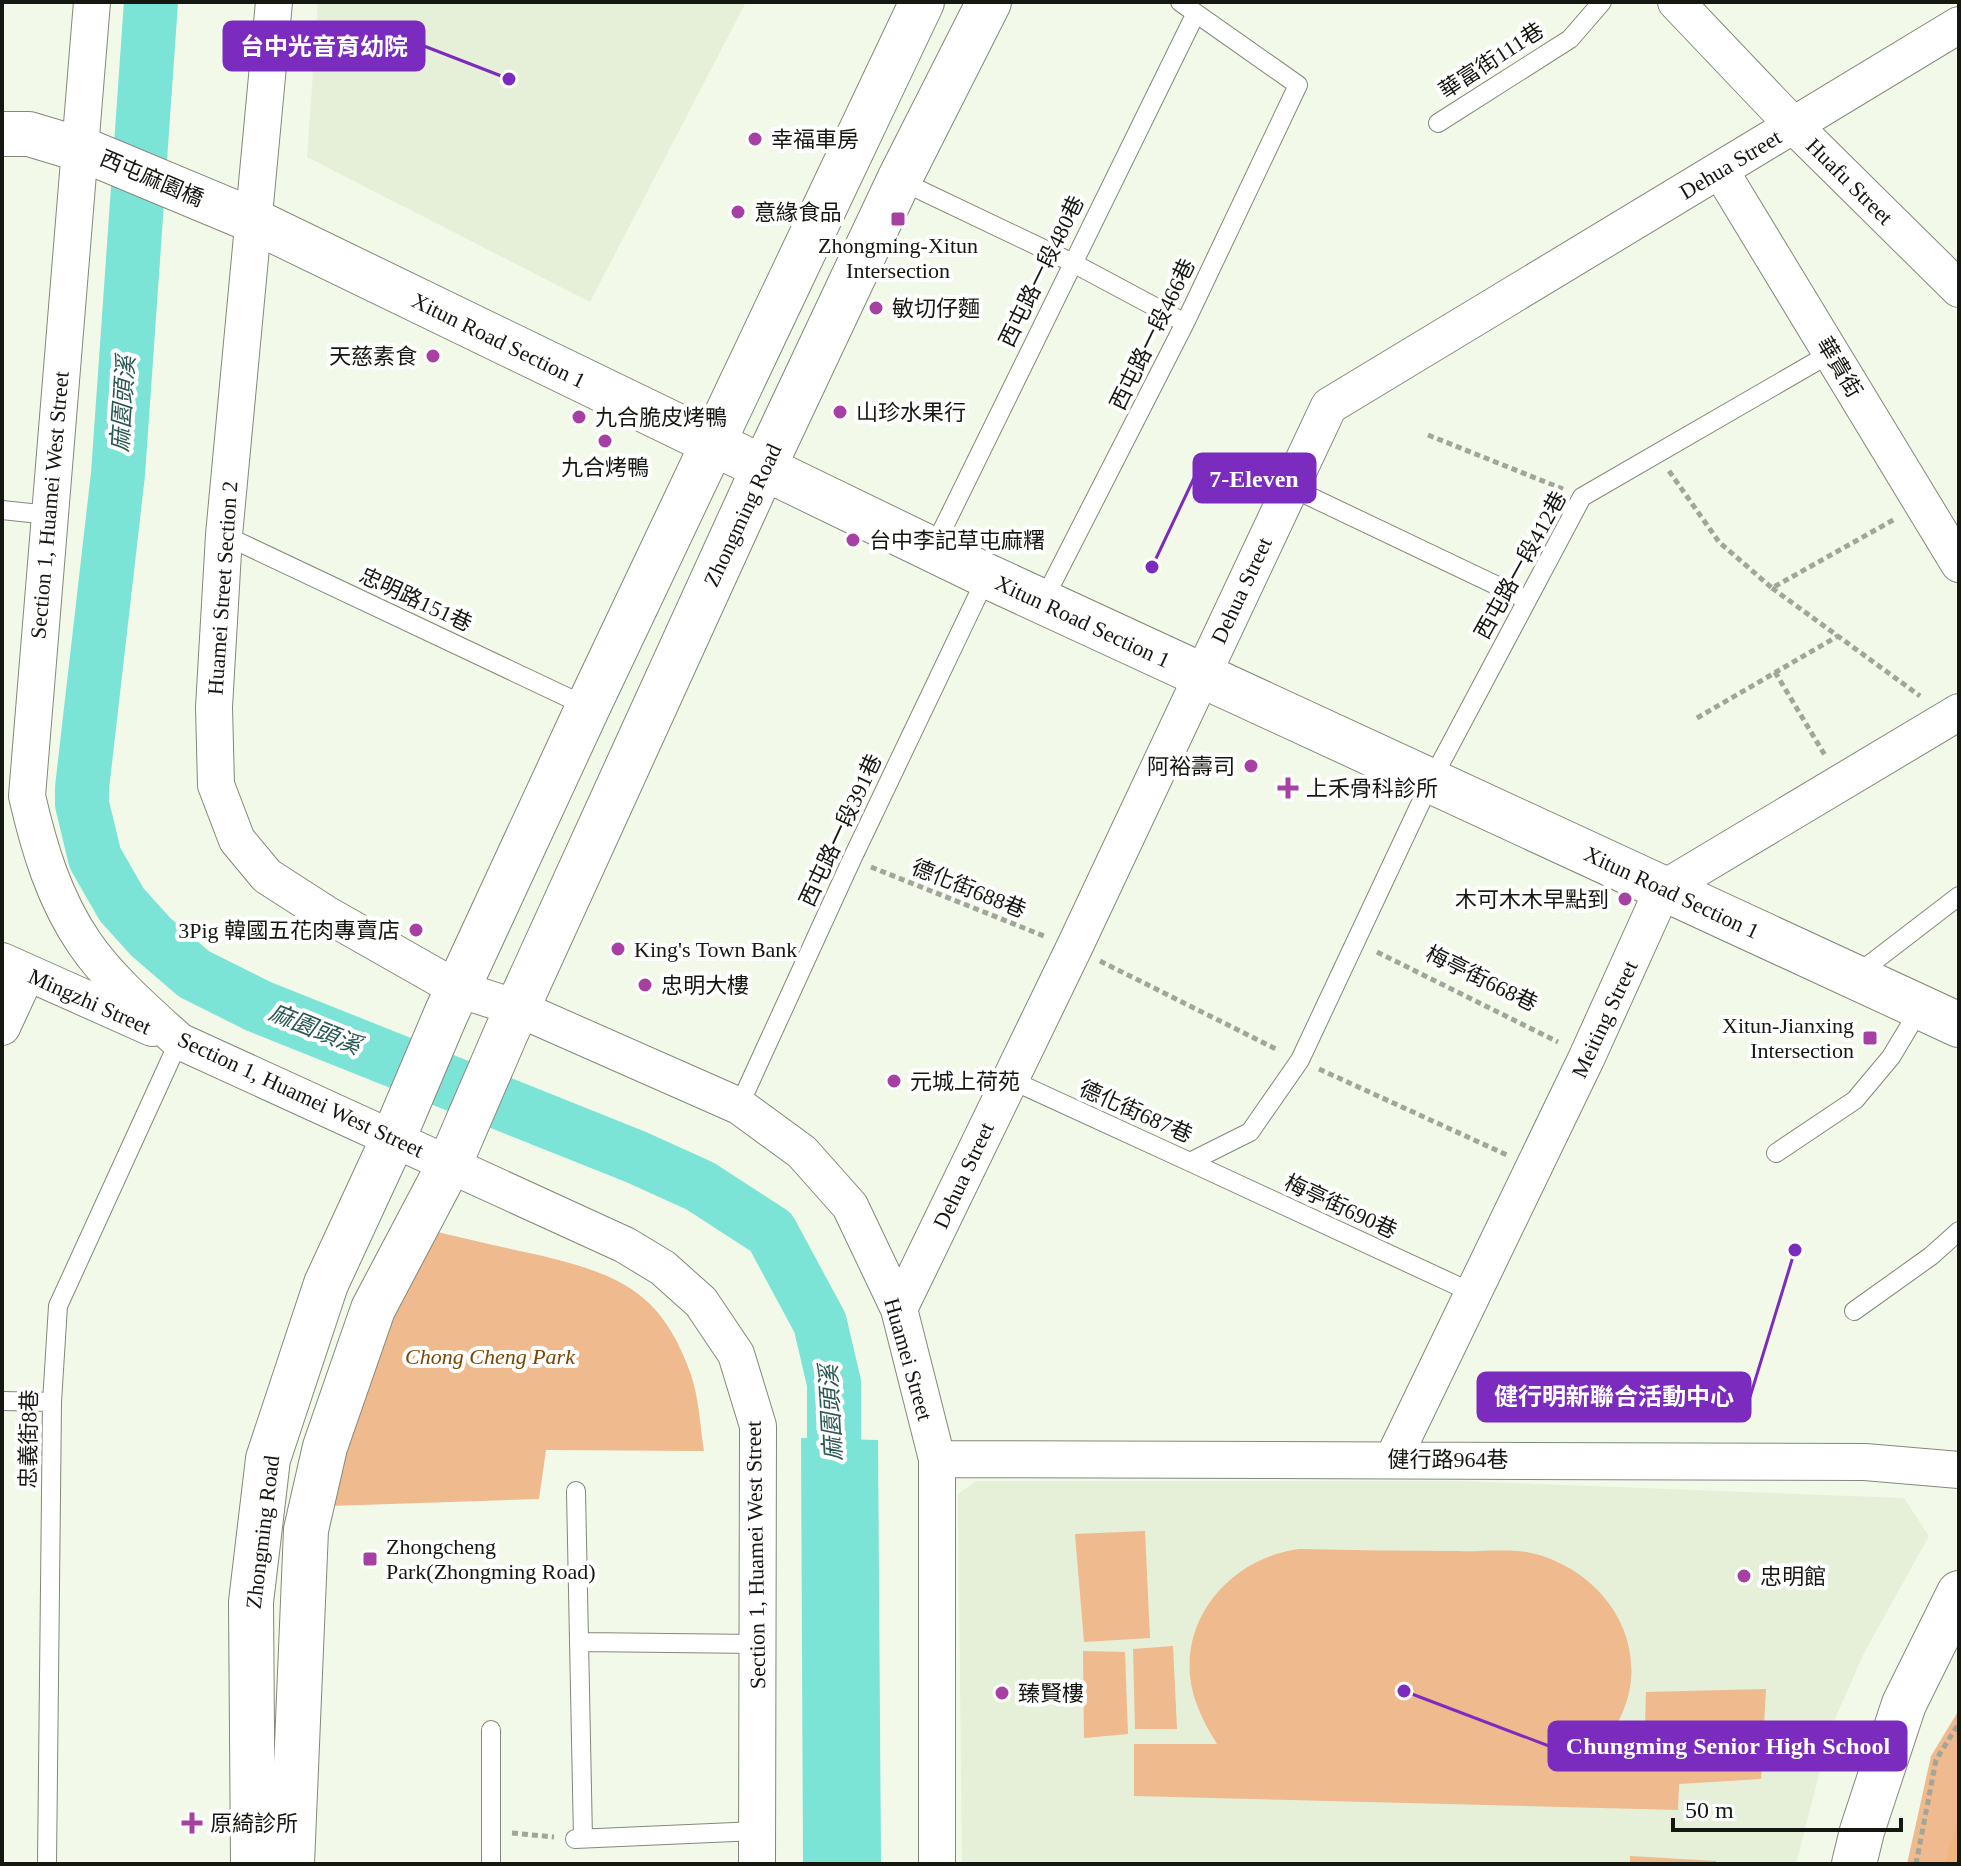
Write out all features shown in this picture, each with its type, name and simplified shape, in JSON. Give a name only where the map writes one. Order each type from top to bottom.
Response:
[{"type":"main road","points":[[452,1002],[922,2]]},
{"type":"main road","name":"Zhongming Road","points":[[292,1864],[306,1530],[325,1447],[373,1309],[452,1158],[511,1021],[763,469],[899,180],[989,2]]},
{"type":"main road","name":"西屯麻園橋","points":[[2,134],[29,134],[84,150],[233,212]]},
{"type":"main road","name":"Xitun Road Section 1","points":[[233,212],[1042,602],[1940,1016]]},
{"type":"main road","name":"Zhongming Road","points":[[253,1864],[251,1602],[268,1459],[326,1284],[452,1002]]},
{"type":"main road","points":[[1854,1864],[1904,1704],[1959,1593]]},
{"type":"street","name":"Section 1, Huamei West Street","points":[[92,2],[84,150],[49,515],[27,796],[40,851],[58,896],[85,944],[134,1000],[179,1041],[452,1158],[625,1245],[663,1268],[701,1302],[736,1354],[758,1426],[757,1848]]},
{"type":"street","name":"Huamei Street Section 2","points":[[274,2],[233,212],[224,535],[214,707],[216,785],[237,840],[267,876],[452,1002],[511,1021]]},
{"type":"street","name":"Huafu Street","points":[[1676,2],[1793,125],[1959,289]]},
{"type":"street","name":"Dehua Street","points":[[899,1309],[1074,948],[1329,406],[1959,25]]},
{"type":"street","name":"華貴街","points":[[1720,170],[1959,564]]},
{"type":"street","points":[[1663,889],[1954,715]]},
{"type":"street","name":"Meiting Street","points":[[1393,1459],[1587,1057],[1663,889]]},
{"type":"street","name":"Mingzhi Street","points":[[14,967],[179,1041]]},
{"type":"street","points":[[2,1027],[14,967]]},
{"type":"street","name":"Huamei Street","points":[[511,1021],[739,1106],[802,1152],[850,1206],[899,1309],[937,1459],[937,1864]]},
{"type":"street","name":"健行路964巷","points":[[937,1459],[1865,1462],[1959,1470]]},
{"type":"lane","points":[[1180,2],[1195,15]]},
{"type":"lane","name":"華富街111巷","points":[[1438,123],[1570,39],[1602,2]]},
{"type":"lane","name":"西屯路一段466巷","points":[[1042,602],[1185,323],[1298,85],[1195,15]]},
{"type":"lane","name":"西屯路一段480巷","points":[[933,549],[1071,262],[1195,15]]},
{"type":"lane","points":[[899,180],[1071,262],[1185,323]]},
{"type":"lane","name":"西屯路一段412巷","points":[[1431,781],[1582,497],[1831,353]]},
{"type":"lane","points":[[1290,487],[1527,600]]},
{"type":"lane","points":[[2,510],[49,515]]},
{"type":"lane","name":"忠明路151巷","points":[[224,535],[588,707]]},
{"type":"lane","name":"西屯路一段391巷","points":[[739,1106],[987,576]]},
{"type":"lane","points":[[1355,941],[1431,781]]},
{"type":"lane","points":[[1853,976],[1959,896]]},
{"type":"lane","name":"德化街687巷","points":[[1009,1079],[1190,1162],[1250,1132],[1300,1060],[1355,941]]},
{"type":"lane","points":[[1776,1153],[1855,1100],[1891,1057],[1940,1016]]},
{"type":"lane","name":"忠義街8巷","points":[[47,1864],[52,1402],[58,1306],[179,1041]]},
{"type":"lane","name":"梅亭街690巷","points":[[1190,1162],[1473,1293]]},
{"type":"lane","points":[[1854,1311],[1931,1256],[1959,1231]]},
{"type":"lane","points":[[2,1401],[52,1402]]},
{"type":"lane","points":[[576,1491],[581,1642],[579,1839],[757,1848]]},
{"type":"lane","points":[[581,1642],[757,1644]]},
{"type":"lane","points":[[491,1730],[491,1864]]},
{"type":"path","points":[[1428,435],[1582,497]]},
{"type":"path","points":[[1657,454],[1719,542],[1772,588],[1954,715]]},
{"type":"path","points":[[1772,588],[1922,503]]},
{"type":"path","points":[[1697,718],[1838,636]]},
{"type":"path","points":[[1775,672],[1842,782]]},
{"type":"path","name":"德化街688巷","points":[[852,859],[1074,948]]},
{"type":"path","name":"梅亭街668巷","points":[[1355,941],[1587,1057]]},
{"type":"path","points":[[1916,1864],[1936,1760],[1959,1723]]},
{"type":"path","points":[[491,1831],[579,1839]]},
{"type":"shaded area","points":[[318,2],[746,2],[590,302],[307,157]]},
{"type":"shaded area","points":[[976,1481],[1461,1481],[1904,1498],[1929,1536],[1864,1653],[1831,1728],[1796,1864],[962,1864],[958,1494]]},
{"type":"shaded area","points":[[1959,1814],[1959,1864],[1945,1864]]},
{"type":"green space","name":"Chong Cheng Park","points":[[433,1231],[588,1269],[631,1289],[649,1303],[678,1344],[690,1372],[704,1451],[546,1450],[539,1499],[330,1506],[349,1415]]},
{"type":"green space","points":[[1145,1531],[1150,1638],[1084,1642],[1075,1534]]},
{"type":"green space","points":[[1300,1549],[1514,1551],[1558,1562],[1582,1576],[1602,1594],[1617,1616],[1627,1640],[1631,1666],[1629,1693],[1617,1725],[1595,1755],[1644,1755],[1646,1692],[1766,1689],[1761,1779],[1679,1784],[1678,1810],[1134,1796],[1134,1744],[1217,1744],[1199,1711],[1190,1675],[1190,1651],[1206,1608],[1236,1575],[1256,1562]]},
{"type":"green space","points":[[1173,1646],[1177,1729],[1135,1729],[1133,1649]]},
{"type":"green space","points":[[1083,1651],[1125,1652],[1128,1734],[1084,1738]]},
{"type":"green space","points":[[1959,1710],[1959,1864],[1907,1864],[1931,1756]]},
{"type":"green space","points":[[1630,1856],[1716,1861],[1716,1864],[1630,1864]]},
{"type":"water","points":[[801,1438],[878,1440],[881,1864],[803,1864]]},
{"type":"waterway","name":"麻園頭溪","points":[[151,2],[118,474],[82,788],[82,804],[95,858],[122,905],[151,937],[194,974],[258,1006],[636,1157],[700,1186],[771,1232],[820,1323],[834,1383],[834,1513]]},
{"type":"place","name":"台中光音育幼院","points":[[509,79]]},
{"type":"place","name":"幸福車房","points":[[755,139]]},
{"type":"place","name":"意緣食品","points":[[738,212]]},
{"type":"place","name":"Zhongming-Xitun Intersection","points":[[898,219]]},
{"type":"place","name":"敏切仔麵","points":[[876,308]]},
{"type":"place","name":"天慈素食","points":[[433,356]]},
{"type":"place","name":"山珍水果行","points":[[840,412]]},
{"type":"place","name":"九合脆皮烤鴨","points":[[579,417]]},
{"type":"place","name":"九合烤鴨","points":[[605,441]]},
{"type":"place","name":"台中李記草屯麻糬","points":[[853,540]]},
{"type":"place","name":"7-Eleven","points":[[1152,567]]},
{"type":"place","name":"阿裕壽司","points":[[1251,766]]},
{"type":"place","name":"上禾骨科診所","points":[[1288,788]]},
{"type":"place","name":"木可木木早點到","points":[[1625,899]]},
{"type":"place","name":"3Pig 韓國五花肉專賣店","points":[[416,930]]},
{"type":"place","name":"King's Town Bank","points":[[618,949]]},
{"type":"place","name":"忠明大樓","points":[[645,985]]},
{"type":"place","name":"Xitun-Jianxing Intersection","points":[[1870,1038]]},
{"type":"place","name":"元城上荷苑","points":[[894,1081]]},
{"type":"place","name":"健行明新聯合活動中心","points":[[1795,1250]]},
{"type":"place","name":"Zhongcheng Park(Zhongming Road)","points":[[370,1559]]},
{"type":"place","name":"忠明館","points":[[1744,1576]]},
{"type":"place","name":"Chungming Senior High School","points":[[1404,1691]]},
{"type":"place","name":"臻賢樓","points":[[1002,1693]]},
{"type":"place","name":"原綺診所","points":[[192,1823]]}]
